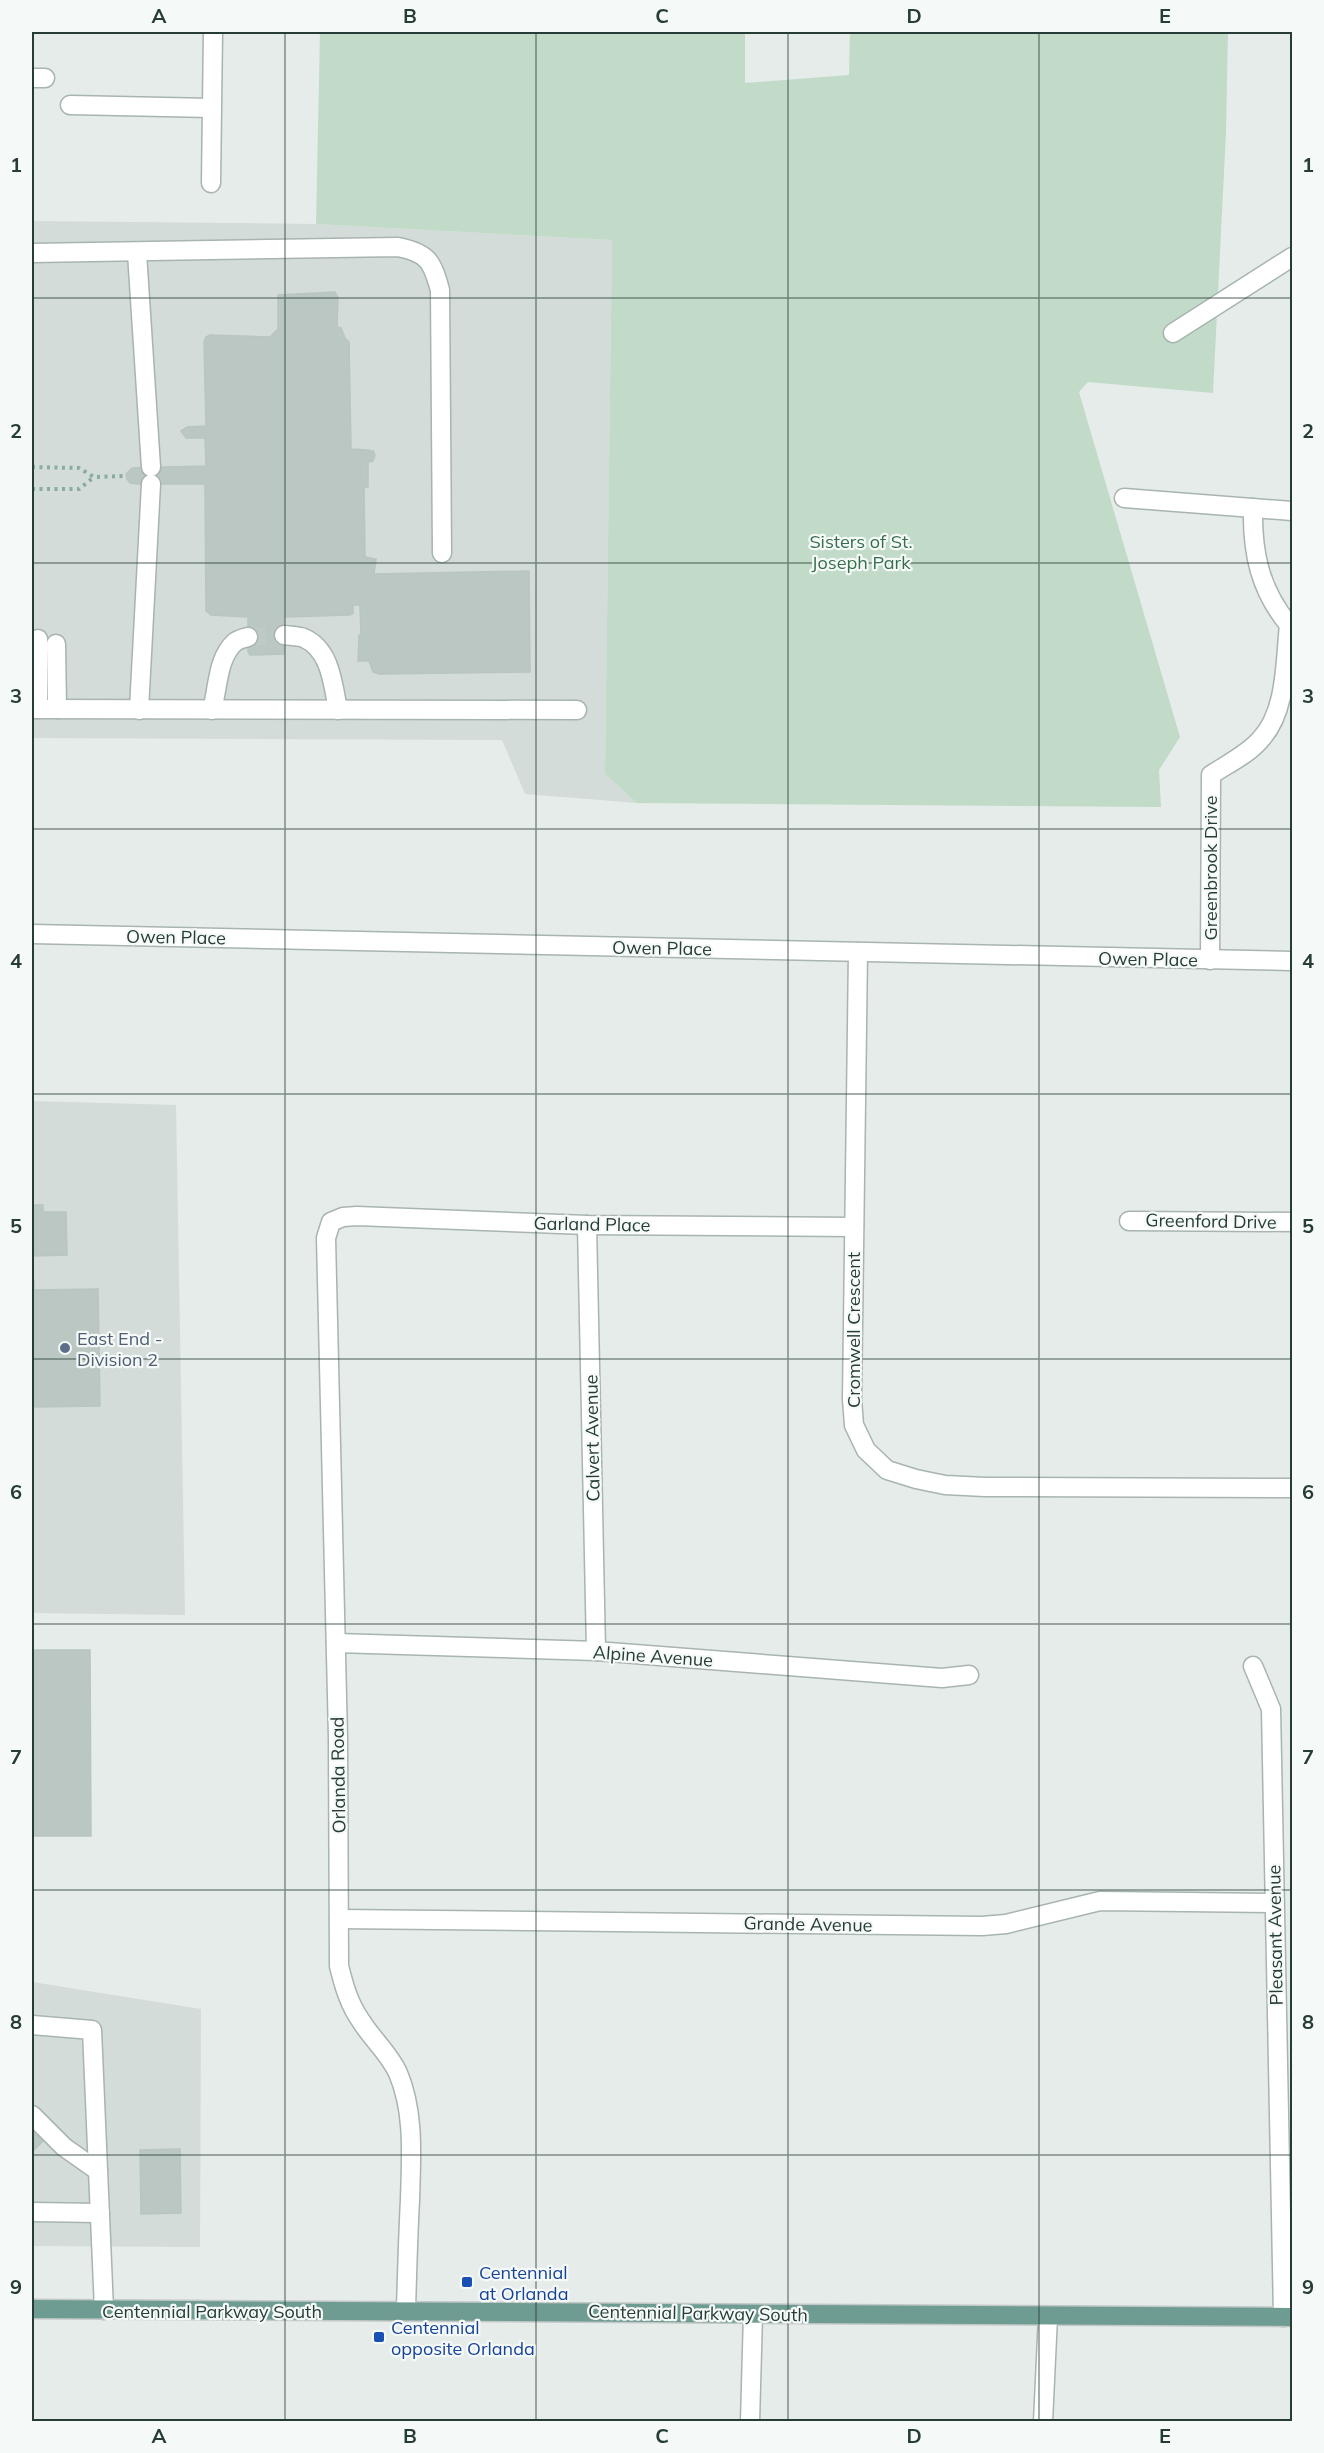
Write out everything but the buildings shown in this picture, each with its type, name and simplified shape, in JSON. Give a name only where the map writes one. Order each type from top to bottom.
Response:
[{"type":"main road","name":"Centennial Parkway South","points":[[32,2309],[1288,2317]]},
{"type":"street","points":[[211,183],[213,32]]},
{"type":"street","points":[[70,105],[211,108]]},
{"type":"street","points":[[32,253],[398,247],[412,250],[428,259],[433,265],[440,290],[442,553]]},
{"type":"street","points":[[137,253],[151,476],[139,710]]},
{"type":"street","points":[[1173,333],[1293,258]]},
{"type":"street","points":[[1124,498],[1293,511]]},
{"type":"street","points":[[1252,508],[1252,540],[1262,575],[1273,605],[1291,623]]},
{"type":"street","name":"Greenbrook Drive","points":[[1210,960],[1211,775],[1262,739],[1274,719],[1283,680],[1291,623]]},
{"type":"street","points":[[284,635],[303,638],[316,648],[330,668],[338,710]]},
{"type":"street","points":[[212,710],[218,691],[222,663],[235,642],[248,636]]},
{"type":"street","points":[[38,639],[35,709],[577,710]]},
{"type":"street","points":[[56,644],[57,709]]},
{"type":"street","name":"Owen Place","points":[[32,934],[1293,961]]},
{"type":"street","name":"Cromwell Crescent","points":[[858,952],[852,1399],[854,1425],[866,1450],[887,1470],[916,1479],[965,1486],[1293,1488]]},
{"type":"street","name":"Garland Place","points":[[331,1222],[343,1217],[357,1216],[587,1224],[854,1227]]},
{"type":"street","name":"Greenford Drive","points":[[1128,1221],[1293,1222]]},
{"type":"street","name":"Orlanda Road","points":[[331,1222],[326,1238],[326,1256],[336,1643],[339,1966],[347,1997],[362,2023],[398,2071],[407,2097],[410,2114],[411,2160],[406,2310]]},
{"type":"street","name":"Calvert Avenue","points":[[587,1224],[596,1651]]},
{"type":"street","name":"Alpine Avenue","points":[[336,1643],[596,1651],[942,1678],[969,1675]]},
{"type":"street","name":"Pleasant Avenue","points":[[1253,1666],[1271,1709],[1274,1903],[1288,2317]]},
{"type":"street","name":"Grande Avenue","points":[[339,1919],[982,1926],[1006,1924],[1100,1901],[1274,1903]]},
{"type":"street","points":[[32,2025],[92,2030],[104,2310]]},
{"type":"street","points":[[32,2115],[64,2147],[98,2171]]},
{"type":"street","points":[[32,2212],[100,2213]]},
{"type":"street","points":[[750,2421],[753,2314]]},
{"type":"street","points":[[1043,2421],[1048,2316]]},
{"type":"path","points":[[32,467],[80,468],[94,477],[126,476]]},
{"type":"path","points":[[32,489],[79,489],[94,477]]},
{"type":"shaded area","points":[[32,221],[316,224],[612,240],[605,774],[637,803],[525,794],[502,740],[32,738]]},
{"type":"shaded area","points":[[32,1101],[176,1105],[185,1615],[32,1613]]},
{"type":"shaded area","points":[[32,1982],[201,2009],[200,2247],[32,2246]]},
{"type":"green space","name":"Sisters of St. Joseph Park","points":[[320,32],[745,32],[745,83],[849,75],[850,32],[1228,32],[1226,132],[1213,393],[1088,382],[1079,392],[1180,737],[1159,770],[1161,807],[637,803],[605,774],[612,240],[316,224]]},
{"type":"tunnel","points":[[248,637],[284,635]]},
{"type":"place","name":"East End - Division 2","points":[[65,1348]]},
{"type":"place","name":"Centennial at Orlanda","points":[[467,2282]]},
{"type":"place","name":"Centennial opposite Orlanda","points":[[379,2337]]}]
